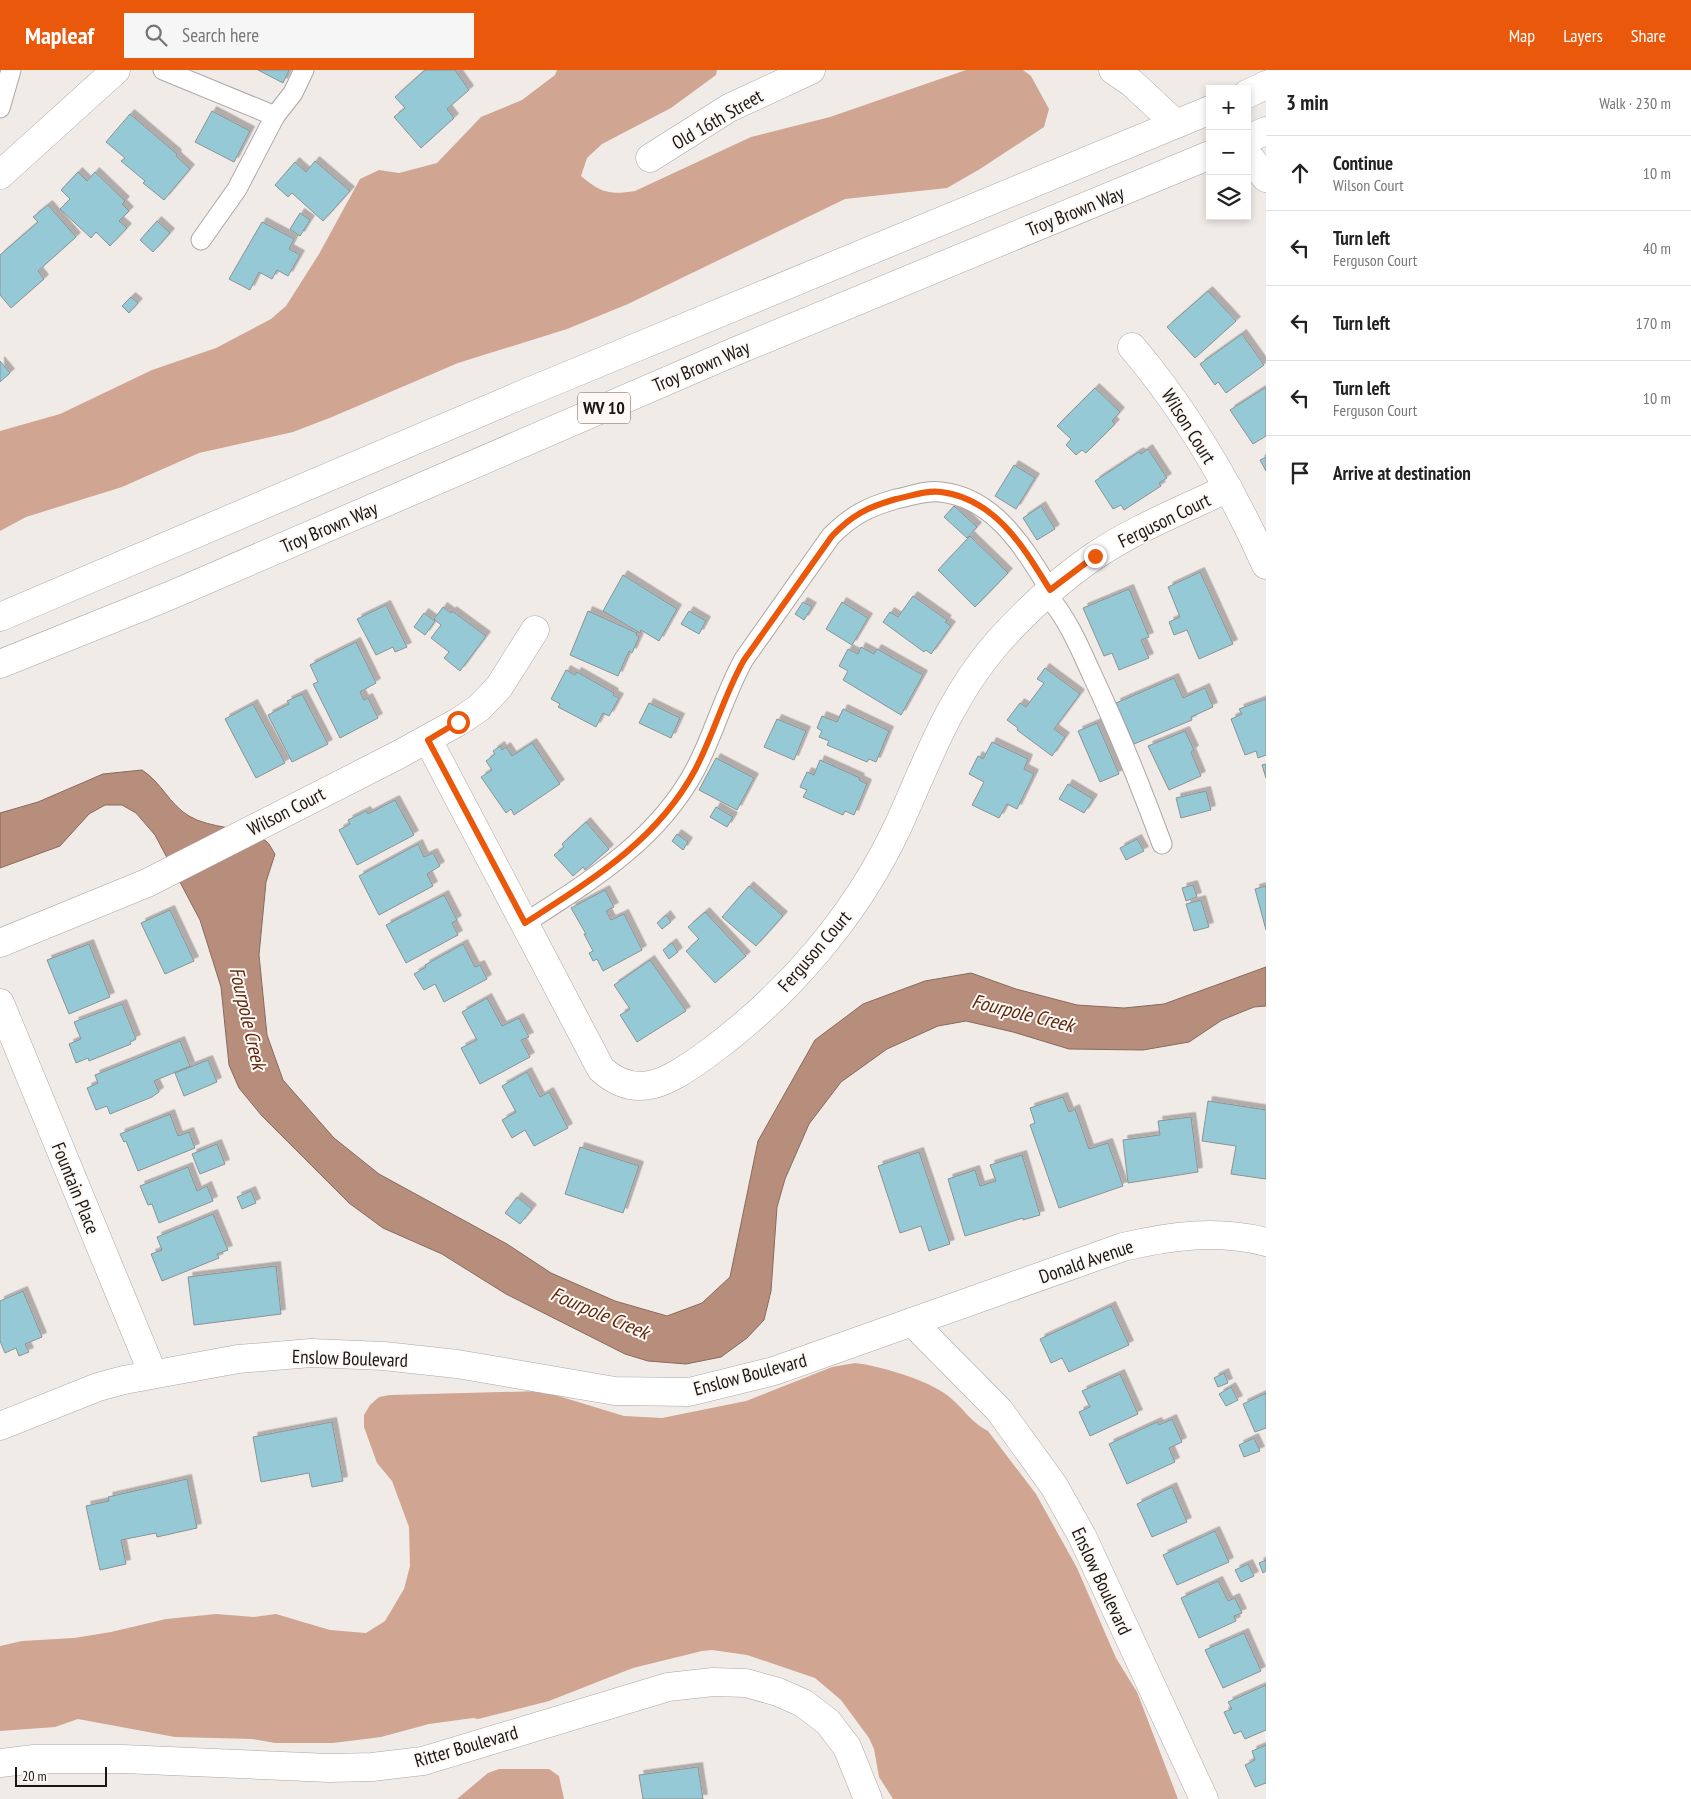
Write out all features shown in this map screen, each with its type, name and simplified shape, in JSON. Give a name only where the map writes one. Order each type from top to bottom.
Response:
[{"type":"street","points":[[0,175],[116,70]]},
{"type":"street","name":"Old 16th Street","points":[[650,158],[730,108],[812,70]]},
{"type":"street","points":[[1112,70],[1132,83],[1176,124]]},
{"type":"street","points":[[1251,92],[1266,85]]},
{"type":"street","name":"WV 10","points":[[0,617],[521,395],[1206,112]]},
{"type":"street","points":[[1251,137],[1266,131]]},
{"type":"street","name":"Troy Brown Way","points":[[0,664],[168,596],[736,351],[1206,157]]},
{"type":"street","points":[[1251,159],[1266,178]]},
{"type":"street","name":"Wilson Court","points":[[1132,347],[1175,401],[1228,488],[1266,564]]},
{"type":"street","name":"Ferguson Court","points":[[428,740],[602,1069],[613,1080],[630,1086],[646,1087],[664,1082],[683,1072],[762,1009],[822,945],[850,911],[877,868],[898,825],[927,756],[954,704],[972,674],[998,643],[1048,592],[1095,556],[1134,533],[1228,488]]},
{"type":"street","name":"Wilson Court","points":[[0,943],[147,883],[428,740],[479,708],[499,687],[535,630]]},
{"type":"street","name":"Fountain Place","points":[[0,1002],[153,1374]]},
{"type":"street","name":"Donald Avenue","points":[[912,1322],[1123,1247],[1168,1236],[1212,1235],[1252,1238],[1266,1242]]},
{"type":"street","name":"Enslow Boulevard","points":[[0,1426],[98,1388],[153,1374],[238,1359],[311,1353],[347,1354],[512,1372],[616,1391],[689,1392],[774,1371],[912,1322],[1000,1410],[1054,1486],[1082,1536],[1204,1799]]},
{"type":"street","name":"Ritter Boulevard","points":[[0,1763],[34,1759],[123,1759],[320,1768],[372,1767],[423,1761],[469,1749],[542,1724],[668,1687],[713,1682],[746,1684],[778,1692],[803,1704],[828,1722],[847,1747],[868,1799]]},
{"type":"lane","points":[[0,108],[11,70]]},
{"type":"lane","points":[[163,70],[275,116]]},
{"type":"lane","points":[[201,240],[237,189],[275,116],[293,93],[304,70]]},
{"type":"lane","points":[[525,923],[605,871],[650,831],[674,802],[706,747],[733,680],[744,660],[832,536],[847,519],[864,510],[918,494],[941,492],[964,498],[986,509],[1006,527],[1029,556],[1082,653],[1121,736],[1162,844]]},
{"type":"shaded area","points":[[557,70],[717,70],[716,75],[671,108],[602,144],[587,158],[581,176],[600,189],[619,193],[635,191],[751,137],[830,117],[966,70],[1023,70],[1031,76],[1049,109],[1044,127],[947,188],[845,199],[628,304],[567,329],[458,363],[293,432],[199,453],[122,487],[26,517],[0,531],[0,431],[60,414],[152,370],[216,348],[271,319],[286,306],[319,254],[360,179],[379,170],[399,173],[437,163],[481,117],[522,100],[555,75]]},
{"type":"shaded area","points":[[855,1363],[903,1374],[928,1384],[947,1395],[977,1424],[988,1431],[1036,1494],[1077,1568],[1116,1658],[1137,1692],[1178,1799],[893,1799],[879,1777],[874,1749],[869,1738],[841,1700],[815,1678],[747,1655],[712,1650],[633,1668],[549,1701],[478,1719],[473,1718],[429,1724],[381,1737],[333,1743],[275,1743],[252,1739],[175,1737],[78,1719],[55,1727],[0,1731],[0,1646],[22,1641],[74,1638],[111,1632],[166,1619],[216,1614],[254,1617],[276,1614],[330,1630],[366,1633],[385,1621],[404,1589],[410,1566],[409,1527],[392,1481],[377,1463],[364,1427],[364,1415],[370,1405],[379,1397],[390,1395],[542,1391],[624,1416],[662,1418],[746,1401],[832,1367]]},
{"type":"shaded area","points":[[499,1769],[549,1769],[559,1776],[564,1799],[457,1799],[488,1773]]},
{"type":"water","name":"Fourpole Creek","points":[[142,770],[155,781],[176,806],[189,816],[207,823],[257,836],[267,842],[275,854],[266,882],[259,955],[267,1035],[283,1080],[334,1138],[379,1174],[507,1244],[551,1273],[615,1301],[667,1316],[702,1303],[730,1277],[758,1141],[815,1040],[863,1004],[925,981],[971,973],[1016,989],[1077,1005],[1124,1008],[1164,1004],[1266,967],[1266,1006],[1254,1007],[1222,1020],[1189,1042],[1143,1050],[1069,1049],[1013,1032],[966,1021],[938,1026],[887,1049],[841,1082],[809,1124],[785,1179],[777,1207],[771,1291],[764,1320],[747,1338],[721,1357],[686,1364],[648,1361],[625,1354],[506,1294],[442,1254],[383,1228],[349,1203],[262,1116],[239,1088],[229,1065],[221,987],[200,920],[155,835],[136,813],[122,805],[105,805],[89,814],[60,846],[0,868],[0,813],[38,802],[103,774]]},
{"type":"building","points":[[258,70],[289,70],[283,83]]},
{"type":"building","points":[[425,70],[455,70],[469,90],[447,109],[454,118],[421,148],[394,117],[405,108],[395,97]]},
{"type":"building","points":[[212,111],[250,131],[234,162],[195,142]]},
{"type":"building","points":[[130,114],[177,154],[176,156],[190,169],[164,200],[143,183],[145,181],[121,161],[125,158],[106,142]]},
{"type":"building","points":[[315,161],[350,191],[323,221],[292,193],[288,197],[275,185],[295,162],[306,172]]},
{"type":"building","points":[[78,172],[87,181],[95,172],[125,201],[122,204],[129,211],[119,221],[127,228],[110,246],[96,232],[91,238],[60,209],[70,199],[61,190]]},
{"type":"building","points":[[48,205],[76,237],[38,271],[44,279],[11,308],[0,295],[0,255],[38,222],[33,217]]},
{"type":"building","points":[[300,213],[310,220],[300,236],[290,229]]},
{"type":"building","points":[[157,221],[170,233],[153,252],[140,240]]},
{"type":"building","points":[[262,222],[294,239],[289,249],[300,255],[288,276],[277,270],[272,279],[259,272],[250,290],[229,279]]},
{"type":"building","points":[[1208,291],[1236,321],[1195,358],[1167,327]]},
{"type":"building","points":[[131,297],[138,303],[129,313],[122,306]]},
{"type":"building","points":[[1242,334],[1264,365],[1226,393],[1218,382],[1215,385],[1200,364]]},
{"type":"building","points":[[0,361],[10,373],[0,382]]},
{"type":"building","points":[[1266,387],[1266,436],[1253,444],[1230,410]]},
{"type":"building","points":[[1095,388],[1120,412],[1112,421],[1115,424],[1086,453],[1082,450],[1076,455],[1066,445],[1071,439],[1057,426]]},
{"type":"building","points":[[1148,449],[1167,478],[1159,483],[1161,486],[1124,510],[1121,505],[1113,509],[1095,481],[1139,452],[1141,454]]},
{"type":"building","points":[[1266,457],[1266,471],[1260,460]]},
{"type":"building","points":[[1014,465],[1035,478],[1016,509],[995,496]]},
{"type":"building","points":[[954,506],[977,527],[967,538],[944,517]]},
{"type":"building","points":[[1041,506],[1055,529],[1037,540],[1023,518]]},
{"type":"building","points":[[970,536],[1008,573],[975,607],[938,570]]},
{"type":"building","points":[[1200,572],[1233,644],[1199,659],[1187,630],[1174,635],[1169,622],[1180,617],[1168,587]]},
{"type":"building","points":[[623,575],[677,609],[659,641],[641,630],[640,633],[603,611]]},
{"type":"building","points":[[1129,589],[1149,637],[1141,640],[1149,658],[1119,670],[1112,653],[1104,656],[1083,608]]},
{"type":"building","points":[[913,596],[947,620],[945,622],[951,626],[931,654],[926,650],[924,652],[883,622],[890,612],[898,617]]},
{"type":"building","points":[[803,602],[812,607],[804,620],[795,614]]},
{"type":"building","points":[[842,602],[868,618],[852,645],[826,629]]},
{"type":"building","points":[[386,605],[407,647],[395,652],[393,647],[376,655],[357,619]]},
{"type":"building","points":[[443,607],[451,613],[452,611],[486,636],[460,671],[444,658],[449,652],[431,638],[441,625],[434,619]]},
{"type":"building","points":[[588,611],[637,633],[636,635],[639,637],[632,653],[629,651],[618,676],[570,655]]},
{"type":"building","points":[[689,611],[706,621],[699,634],[681,624]]},
{"type":"building","points":[[424,613],[435,621],[425,635],[414,627]]},
{"type":"building","points":[[356,642],[376,683],[360,692],[364,700],[368,698],[378,718],[340,738],[313,684],[318,682],[310,665]]},
{"type":"building","points":[[861,647],[874,654],[877,649],[923,675],[901,715],[843,680],[848,671],[839,666],[848,649],[858,654]]},
{"type":"building","points":[[1045,668],[1080,694],[1054,729],[1065,737],[1052,756],[1017,730],[1018,728],[1007,720],[1020,703],[1026,707],[1044,683],[1037,679]]},
{"type":"building","points":[[566,670],[575,675],[577,672],[614,693],[613,695],[619,698],[609,716],[603,713],[596,727],[558,707],[560,704],[551,699]]},
{"type":"building","points":[[1174,678],[1183,698],[1205,688],[1213,707],[1191,717],[1192,720],[1134,744],[1116,703]]},
{"type":"building","points":[[302,694],[328,744],[292,762],[268,715],[289,704],[287,701]]},
{"type":"building","points":[[1266,699],[1266,755],[1258,758],[1256,751],[1245,755],[1231,719],[1242,714],[1239,709]]},
{"type":"building","points":[[649,703],[680,718],[671,738],[639,723]]},
{"type":"building","points":[[253,704],[285,763],[256,778],[225,719]]},
{"type":"building","points":[[843,709],[889,731],[876,762],[869,759],[867,762],[827,745],[829,741],[819,737],[822,731],[817,728],[822,716],[837,722]]},
{"type":"building","points":[[777,719],[806,731],[794,760],[764,747]]},
{"type":"building","points":[[1097,723],[1119,774],[1100,782],[1078,731]]},
{"type":"building","points":[[1185,731],[1194,750],[1191,752],[1201,776],[1169,790],[1148,746]]},
{"type":"building","points":[[992,742],[1028,759],[1024,769],[1034,774],[1017,809],[1007,804],[999,818],[972,805],[984,782],[969,774],[978,756],[983,759]]},
{"type":"building","points":[[532,743],[560,784],[514,815],[511,809],[506,813],[481,777],[492,770],[486,761],[495,754],[493,751],[500,746],[502,750],[506,747],[512,756]]},
{"type":"building","points":[[716,758],[754,778],[737,810],[699,790]]},
{"type":"building","points":[[820,760],[860,778],[859,780],[867,784],[854,815],[845,811],[843,815],[803,797],[807,790],[800,787],[807,772],[814,775]]},
{"type":"building","points":[[1266,764],[1266,778],[1262,765]]},
{"type":"building","points":[[1068,784],[1093,799],[1084,813],[1059,799]]},
{"type":"building","points":[[1206,791],[1211,810],[1181,818],[1176,798]]},
{"type":"building","points":[[395,800],[414,835],[357,865],[339,830],[350,824],[348,820],[366,811],[368,814]]},
{"type":"building","points":[[716,807],[733,817],[727,827],[710,817]]},
{"type":"building","points":[[586,822],[609,849],[585,870],[583,867],[573,876],[554,855],[564,847],[562,844]]},
{"type":"building","points":[[677,834],[688,842],[683,850],[672,841]]},
{"type":"building","points":[[1137,839],[1144,851],[1126,860],[1120,848]]},
{"type":"building","points":[[418,844],[424,857],[433,853],[440,866],[427,874],[433,886],[379,915],[359,876]]},
{"type":"building","points":[[1193,885],[1197,897],[1186,901],[1182,888]]},
{"type":"building","points":[[749,886],[783,916],[756,946],[722,917]]},
{"type":"building","points":[[1266,886],[1266,930],[1255,889]]},
{"type":"building","points":[[605,890],[614,907],[606,911],[611,920],[624,914],[642,950],[603,971],[597,959],[593,961],[589,953],[593,951],[584,934],[586,934],[571,908]]},
{"type":"building","points":[[444,895],[457,920],[452,923],[458,935],[406,963],[386,925]]},
{"type":"building","points":[[1201,900],[1209,927],[1194,931],[1186,904]]},
{"type":"building","points":[[170,910],[194,961],[165,974],[141,923]]},
{"type":"building","points":[[705,912],[746,956],[715,983],[686,951],[699,939],[688,927]]},
{"type":"building","points":[[666,915],[671,922],[662,929],[657,923]]},
{"type":"building","points":[[672,943],[678,952],[669,959],[663,950]]},
{"type":"building","points":[[89,944],[110,997],[69,1014],[47,960]]},
{"type":"building","points":[[463,944],[475,967],[480,965],[487,979],[444,1002],[435,984],[424,990],[414,974],[426,967],[425,965]]},
{"type":"building","points":[[650,960],[686,1011],[637,1042],[620,1015],[630,1009],[614,985]]},
{"type":"building","points":[[487,998],[502,1026],[519,1018],[529,1037],[521,1040],[530,1057],[480,1084],[461,1048],[477,1040],[462,1012]]},
{"type":"building","points":[[122,1004],[136,1039],[130,1042],[131,1044],[89,1061],[88,1058],[76,1063],[69,1044],[81,1039],[74,1022]]},
{"type":"building","points":[[180,1041],[190,1066],[154,1081],[159,1092],[152,1097],[110,1114],[107,1106],[96,1110],[87,1088],[98,1083],[95,1075]]},
{"type":"building","points":[[208,1060],[217,1082],[184,1096],[175,1073]]},
{"type":"building","points":[[527,1072],[540,1097],[549,1092],[568,1128],[534,1146],[525,1130],[512,1138],[502,1120],[516,1112],[502,1086]]},
{"type":"building","points":[[1063,1097],[1069,1112],[1075,1109],[1089,1149],[1108,1143],[1123,1186],[1059,1208],[1030,1125],[1035,1123],[1030,1108]]},
{"type":"building","points":[[1208,1101],[1266,1110],[1266,1179],[1231,1174],[1236,1146],[1202,1141]]},
{"type":"building","points":[[170,1114],[178,1136],[189,1132],[195,1148],[138,1171],[126,1141],[124,1142],[120,1134]]},
{"type":"building","points":[[1191,1117],[1198,1172],[1128,1183],[1123,1140],[1160,1135],[1158,1121]]},
{"type":"building","points":[[217,1144],[225,1164],[200,1174],[192,1154]]},
{"type":"building","points":[[580,1147],[639,1166],[623,1213],[565,1194]]},
{"type":"building","points":[[919,1152],[950,1244],[929,1251],[921,1226],[900,1233],[878,1166]]},
{"type":"building","points":[[1022,1155],[1040,1215],[1023,1220],[1023,1218],[965,1236],[948,1179],[975,1170],[980,1186],[996,1181],[990,1165]]},
{"type":"building","points":[[188,1167],[197,1191],[207,1186],[213,1201],[159,1223],[152,1204],[148,1205],[140,1186]]},
{"type":"building","points":[[251,1191],[256,1203],[242,1209],[237,1197]]},
{"type":"building","points":[[517,1197],[532,1209],[520,1224],[505,1213]]},
{"type":"building","points":[[213,1214],[228,1250],[217,1254],[219,1258],[162,1281],[151,1254],[162,1250],[157,1237]]},
{"type":"building","points":[[276,1266],[281,1314],[194,1325],[188,1277]]},
{"type":"building","points":[[23,1291],[42,1337],[25,1344],[29,1352],[19,1356],[16,1348],[5,1353],[0,1341],[0,1301]]},
{"type":"building","points":[[1111,1306],[1129,1345],[1069,1372],[1062,1358],[1051,1363],[1040,1339]]},
{"type":"building","points":[[1224,1373],[1228,1383],[1218,1387],[1214,1378]]},
{"type":"building","points":[[1120,1374],[1138,1414],[1090,1436],[1079,1412],[1090,1407],[1082,1391]]},
{"type":"building","points":[[1231,1387],[1238,1400],[1226,1406],[1219,1394]]},
{"type":"building","points":[[1266,1393],[1266,1428],[1255,1432],[1243,1404]]},
{"type":"building","points":[[1172,1419],[1182,1442],[1169,1448],[1175,1462],[1127,1484],[1109,1444],[1157,1422],[1159,1425]]},
{"type":"building","points":[[332,1422],[343,1481],[312,1487],[309,1473],[261,1482],[253,1437]]},
{"type":"building","points":[[1254,1438],[1260,1451],[1244,1457],[1239,1445]]},
{"type":"building","points":[[187,1479],[197,1528],[157,1537],[156,1533],[121,1540],[126,1564],[100,1570],[86,1506],[109,1501],[108,1497]]},
{"type":"building","points":[[1172,1487],[1187,1522],[1152,1537],[1137,1504]]},
{"type":"building","points":[[1215,1531],[1229,1562],[1177,1585],[1163,1555]]},
{"type":"building","points":[[1266,1560],[1266,1571],[1263,1573],[1259,1563]]},
{"type":"building","points":[[1248,1564],[1254,1576],[1241,1582],[1235,1570]]},
{"type":"building","points":[[1218,1581],[1228,1601],[1235,1598],[1242,1613],[1234,1616],[1236,1621],[1199,1638],[1181,1598]]},
{"type":"building","points":[[1244,1633],[1261,1671],[1223,1688],[1205,1650]]},
{"type":"building","points":[[1266,1685],[1266,1730],[1245,1739],[1241,1731],[1234,1734],[1224,1712],[1232,1709],[1228,1702]]},
{"type":"building","points":[[1266,1745],[1266,1783],[1255,1787],[1245,1765],[1255,1760],[1252,1751]]},
{"type":"building","points":[[698,1767],[703,1799],[643,1799],[639,1775]]},
{"type":"route","points":[[458,722],[428,740],[525,923],[562,901],[605,871],[650,831],[674,802],[693,773],[706,747],[733,680],[744,660],[791,592],[832,536],[847,519],[864,510],[887,502],[918,494],[941,492],[964,498],[986,509],[1006,527],[1029,556],[1050,590],[1095,556]]}]
